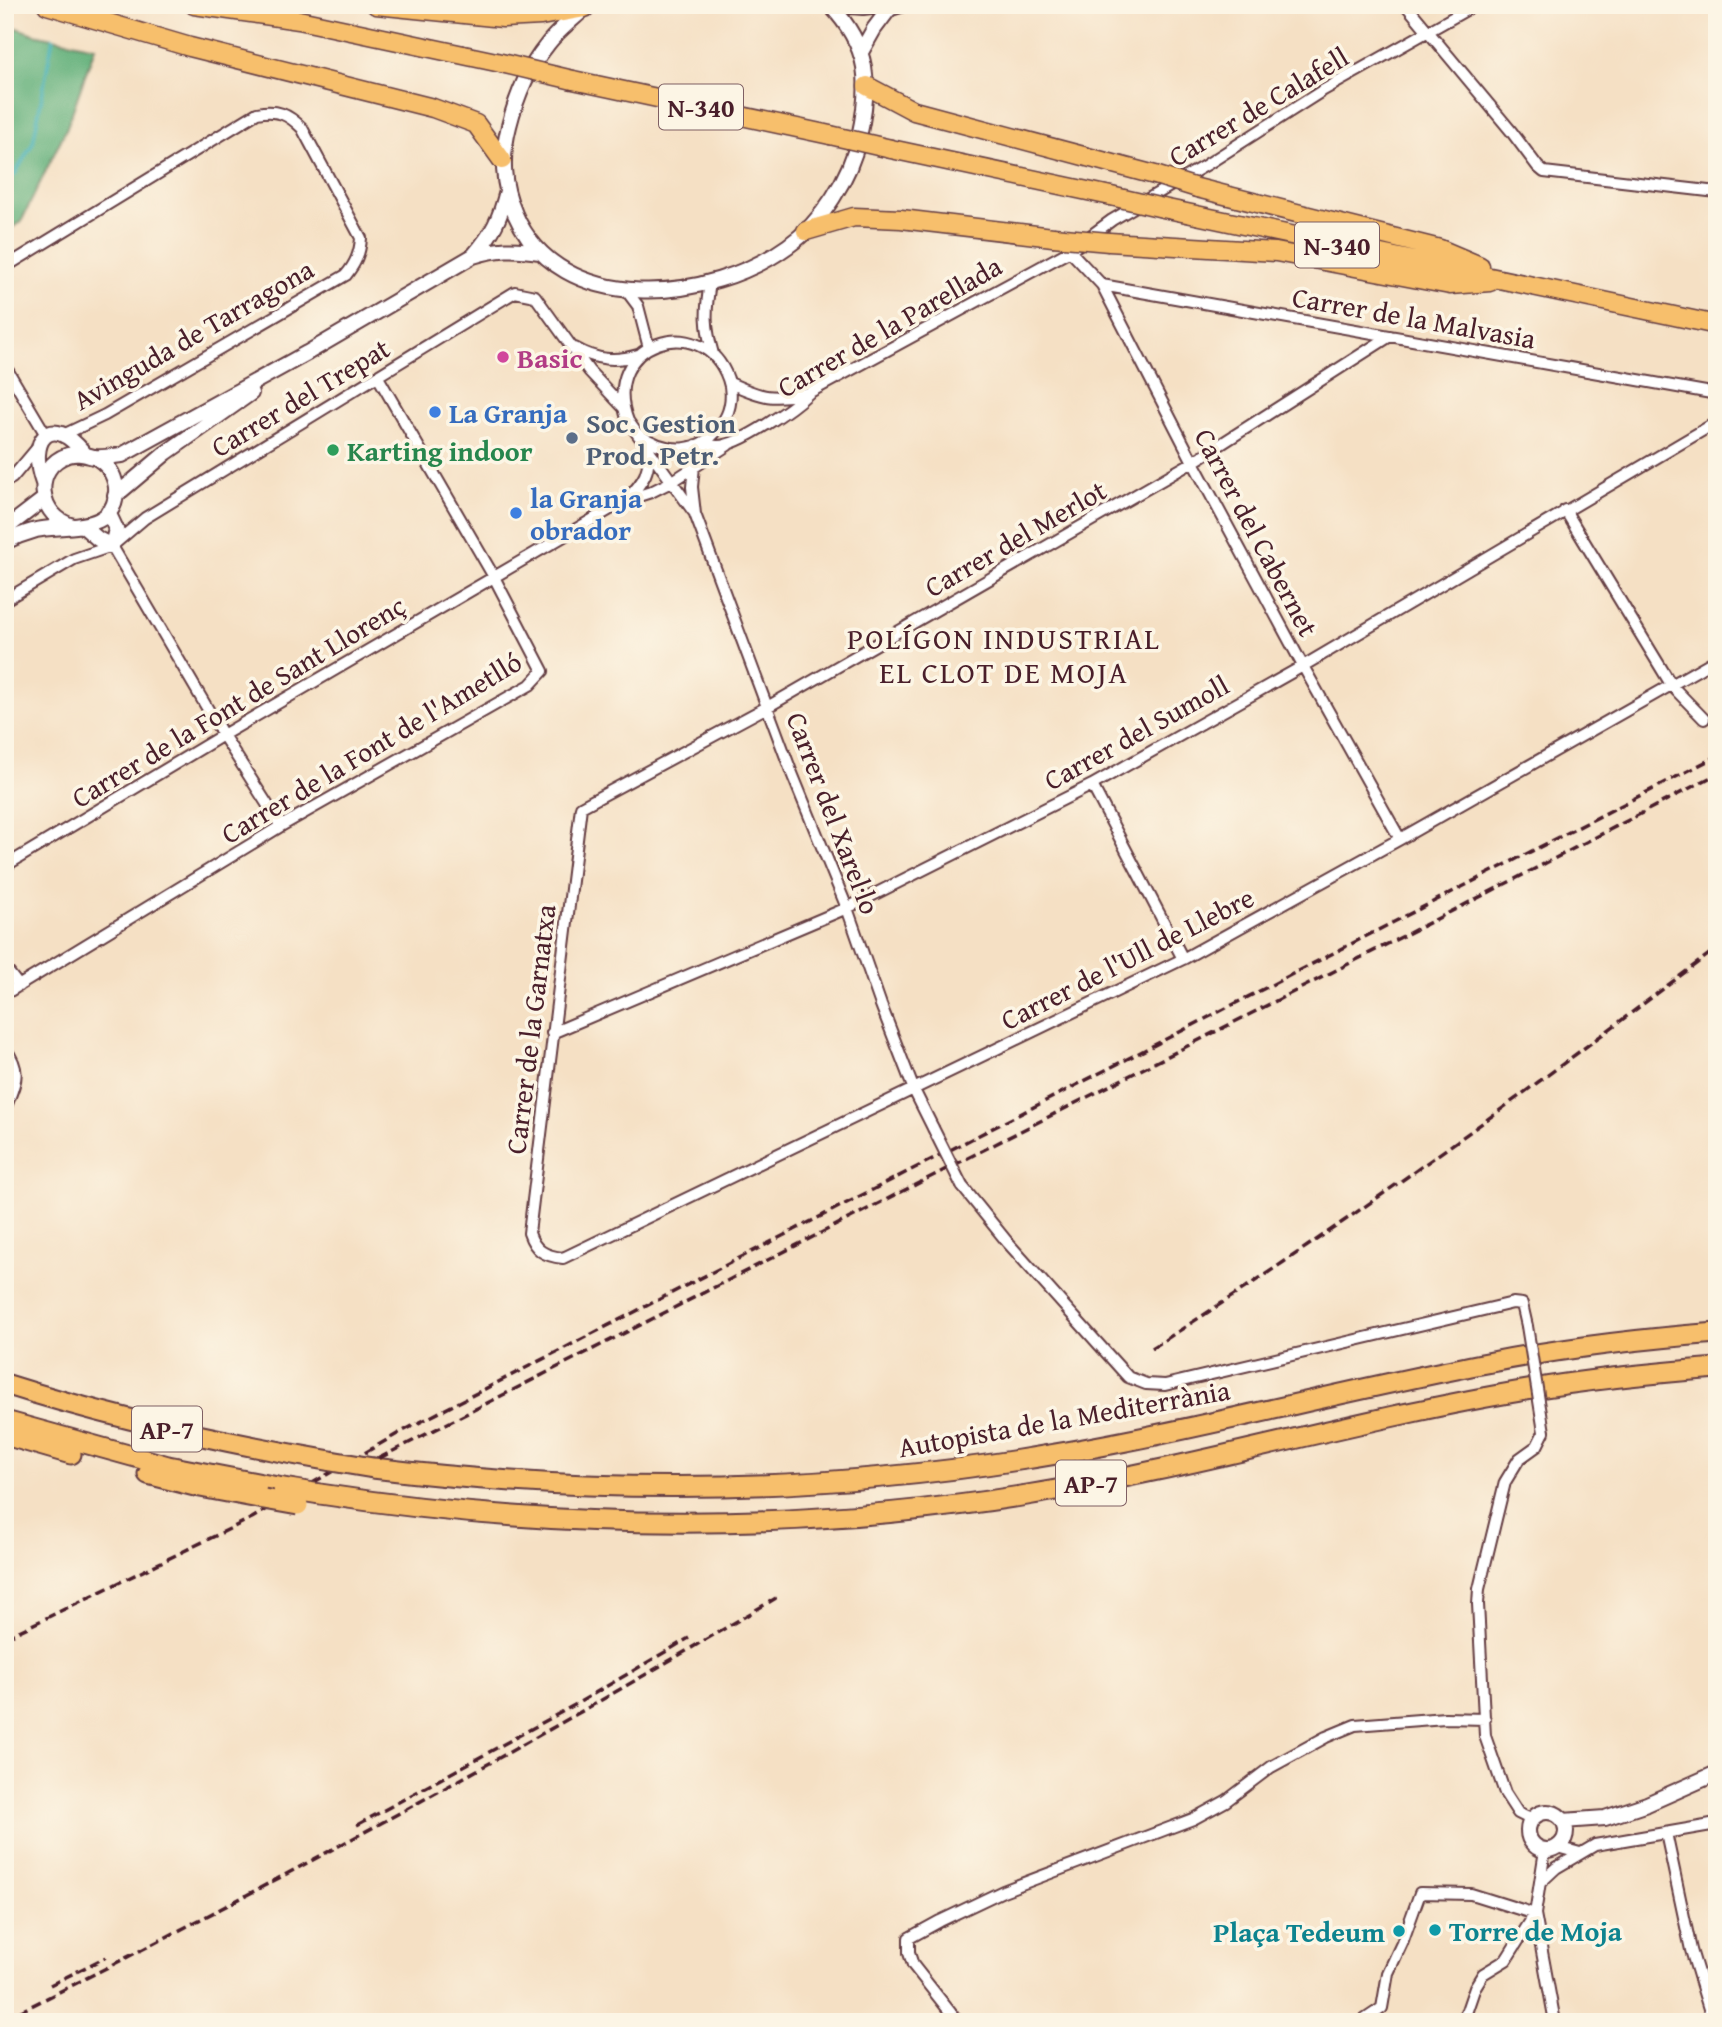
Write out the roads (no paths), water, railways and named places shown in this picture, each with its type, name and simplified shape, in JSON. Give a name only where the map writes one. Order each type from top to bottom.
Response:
[{"type":"highway","points":[[47,5],[190,47],[433,108],[475,124],[502,160]]},
{"type":"highway","name":"N-340","points":[[194,5],[299,20],[1255,229],[1512,280],[1717,326]]},
{"type":"highway","points":[[376,5],[503,18],[541,16],[587,6]]},
{"type":"highway","points":[[867,86],[914,111],[1197,188],[1440,249],[1512,280]]},
{"type":"highway","points":[[806,230],[854,217],[901,219],[1109,242],[1276,252],[1450,285],[1512,280]]},
{"type":"highway","name":"Autopista de la Mediterrània","points":[[5,1384],[57,1401],[177,1432],[373,1468],[521,1483],[723,1488],[899,1476],[1000,1463],[1098,1446],[1395,1381],[1524,1356],[1614,1342],[1717,1332]]},
{"type":"highway","name":"AP-7","points":[[5,1421],[168,1466],[283,1488],[389,1504],[457,1513],[544,1519],[709,1523],[846,1516],[1027,1495],[1117,1479],[1527,1390],[1630,1375],[1717,1368]]},
{"type":"highway","points":[[5,1435],[195,1486],[264,1499],[298,1505],[389,1504]]},
{"type":"street","points":[[587,6],[546,45],[531,71],[511,119],[502,160],[507,191],[520,226],[540,253],[579,278],[626,290],[681,288],[710,283],[743,272],[789,246],[830,201],[857,145],[867,86],[862,52],[848,26],[830,5]]},
{"type":"street","points":[[839,5],[907,5]]},
{"type":"street","points":[[1406,5],[1544,172],[1717,192]]},
{"type":"street","name":"Carrer de Calafell","points":[[1070,251],[1112,220],[1206,166],[1322,91],[1475,5]]},
{"type":"street","points":[[862,52],[886,7]]},
{"type":"street","name":"Avinguda de Tarragona","points":[[5,267],[257,113],[276,111],[290,115],[302,128],[361,239],[360,251],[346,275],[105,415],[64,435]]},
{"type":"street","points":[[473,256],[491,236],[501,215],[507,191]]},
{"type":"street","points":[[43,483],[47,472],[58,460],[73,454],[121,455],[307,353],[473,256],[496,249],[520,249],[540,253]]},
{"type":"street","name":"Carrer del Cabernet","points":[[1070,251],[1102,285],[1193,462],[1400,839]]},
{"type":"street","name":"Carrer de la Parellada","points":[[494,577],[626,500],[673,481],[732,442],[795,406],[810,392],[1070,251]]},
{"type":"street","points":[[710,283],[705,315],[713,354]]},
{"type":"street","name":"Carrer de la Malvasia","points":[[1102,285],[1717,394]]},
{"type":"street","points":[[626,290],[638,306],[649,348]]},
{"type":"street","name":"Carrer del Trepat","points":[[112,546],[145,518],[515,292],[535,296],[570,344]]},
{"type":"street","name":"Carrer del Merlot","points":[[581,807],[769,706],[1193,462],[1390,336]]},
{"type":"street","points":[[570,344],[587,355],[607,360],[624,359],[665,341],[682,340],[699,345],[713,354],[724,368],[730,383],[731,401],[726,418],[715,433],[699,444],[684,449],[666,448],[651,443],[638,433]]},
{"type":"street","points":[[570,344],[607,392],[623,407]]},
{"type":"street","points":[[5,542],[35,530],[97,522],[108,512],[115,496],[166,453],[307,353]]},
{"type":"street","points":[[638,355],[624,379],[623,407],[628,421],[695,514]]},
{"type":"street","points":[[5,366],[42,441],[37,466],[43,483],[44,499],[54,517],[78,526],[112,546],[223,735],[281,826]]},
{"type":"street","name":"Carrer de la Font de l'Ametlló","points":[[5,994],[281,826],[530,685],[543,671],[494,577],[378,377]]},
{"type":"street","points":[[730,383],[756,395],[778,399],[810,392]]},
{"type":"street","name":"Carrer del Sumoll","points":[[552,1033],[846,908],[1091,785],[1303,666],[1717,422]]},
{"type":"street","points":[[5,482],[12,478],[42,441],[56,433],[75,442],[112,473],[115,496]]},
{"type":"street","name":"Carrer de la Parellada","points":[[699,444],[718,446],[732,442]]},
{"type":"street","points":[[695,514],[692,468],[699,444]]},
{"type":"street","name":"Carrer de la Parellada","points":[[626,500],[645,477],[650,458],[647,445]]},
{"type":"street","points":[[5,529],[44,499]]},
{"type":"street","points":[[1565,510],[1672,686],[1704,719]]},
{"type":"street","points":[[108,512],[116,529],[112,546]]},
{"type":"street","name":"Carrer del Xarel·lo","points":[[695,514],[914,1090],[962,1186],[1007,1243],[1128,1377],[1146,1384],[1165,1385],[1513,1303],[1521,1304],[1544,1432],[1537,1446],[1519,1459],[1505,1482],[1479,1589],[1478,1617],[1485,1719]]},
{"type":"street","points":[[5,600],[74,559],[112,546]]},
{"type":"street","name":"Carrer de la Font de Sant Llorenç","points":[[5,866],[494,577]]},
{"type":"street","name":"Carrer de l'Ull de Llebre","points":[[540,1253],[563,1258],[1183,960],[1717,659]]},
{"type":"street","points":[[1091,785],[1183,960]]},
{"type":"street","name":"Carrer de la Garnatxa","points":[[540,1253],[529,1233],[581,807]]},
{"type":"street","points":[[5,968],[19,986]]},
{"type":"street","points":[[5,1048],[14,1060],[18,1072],[5,1109]]},
{"type":"street","points":[[958,2022],[914,1965],[909,1953],[909,1938],[1003,1891],[1193,1819],[1226,1801],[1271,1767],[1326,1737],[1355,1725],[1445,1718],[1485,1719],[1485,1736],[1504,1793],[1518,1813],[1532,1821]]},
{"type":"street","points":[[1563,1821],[1605,1818],[1647,1804],[1717,1773]]},
{"type":"street","points":[[1463,2022],[1475,1987],[1483,1974],[1506,1960],[1535,1914],[1541,1882],[1552,1849],[1565,1838],[1563,1821],[1559,1817],[1548,1812],[1532,1821],[1529,1837],[1535,1846],[1552,1849],[1580,1853]]},
{"type":"street","points":[[1541,1882],[1556,1868],[1604,1842],[1717,1824]]},
{"type":"street","points":[[1666,1833],[1691,1950],[1713,2022]]},
{"type":"street","points":[[1362,2022],[1382,2008],[1388,1973],[1420,1893],[1471,1894],[1535,1914]]},
{"type":"street","points":[[1535,1914],[1556,2022]]},
{"type":"waterway","points":[[5,184],[15,174],[33,143],[53,38]]},
{"type":"railway","points":[[5,1638],[252,1518],[399,1433],[1717,756]]},
{"type":"railway","points":[[352,1472],[1717,774]]},
{"type":"railway","points":[[1152,1348],[1297,1253],[1439,1154],[1717,948]]},
{"type":"railway","points":[[5,2019],[395,1816],[776,1598]]},
{"type":"railway","points":[[357,1825],[578,1703],[689,1638]]},
{"type":"railway","points":[[50,1985],[106,1957]]},
{"type":"place","name":"Basic","points":[[503,357]]},
{"type":"place","name":"La Granja","points":[[435,412]]},
{"type":"place","name":"Soc. Gestion Prod. Petr.","points":[[572,438]]},
{"type":"place","name":"Karting indoor","points":[[333,450]]},
{"type":"place","name":"la Granja obrador","points":[[516,513]]},
{"type":"place","name":"Torre de Moja","points":[[1435,1930]]},
{"type":"place","name":"Plaça Tedeum","points":[[1399,1931]]},
{"type":"district","name":"POLÍGON INDUSTRIAL EL CLOT DE MOJA","points":[[1004,655]]}]
